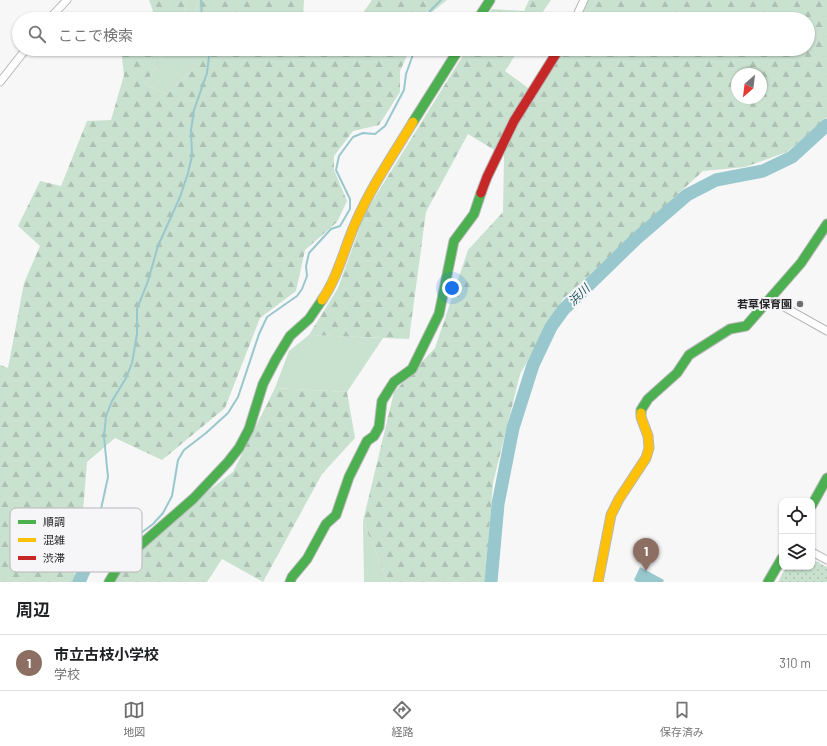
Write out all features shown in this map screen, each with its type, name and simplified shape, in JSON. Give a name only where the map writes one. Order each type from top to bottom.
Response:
[{"type":"street","points":[[56,12],[67,0]]},
{"type":"street","points":[[482,12],[490,0]]},
{"type":"street","points":[[578,12],[584,0]]},
{"type":"street","points":[[0,82],[20,56]]},
{"type":"street","points":[[142,544],[193,499],[228,462],[239,448],[249,429],[263,384],[276,359],[290,336],[309,319],[324,297],[338,270],[355,224],[375,183],[455,56]]},
{"type":"street","points":[[290,582],[292,577],[307,559],[326,524],[336,514],[349,477],[367,441],[374,436],[379,427],[382,401],[394,382],[412,370],[439,314],[454,241],[474,214],[487,177],[514,121],[555,56]]},
{"type":"street","points":[[598,582],[611,515],[619,499],[646,458],[649,448],[648,436],[641,417],[641,410],[648,399],[677,373],[689,355],[730,329],[746,326],[801,263],[827,224]]},
{"type":"street","points":[[770,299],[827,331]]},
{"type":"street","points":[[815,500],[827,478]]},
{"type":"street","points":[[815,554],[827,560]]},
{"type":"street","points":[[768,582],[779,563]]},
{"type":"street","points":[[109,582],[115,572]]},
{"type":"green space","points":[[149,0],[186,0],[185,12],[152,12]]},
{"type":"green space","points":[[186,0],[197,0],[196,12],[185,12]]},
{"type":"green space","points":[[197,0],[304,0],[303,12],[196,12]]},
{"type":"green space","points":[[372,0],[425,0],[427,11],[364,12]]},
{"type":"green space","points":[[425,0],[447,0],[432,12],[427,11]]},
{"type":"green space","points":[[529,0],[551,0],[543,12],[490,12],[492,9],[524,11]]},
{"type":"green space","points":[[581,0],[597,0],[589,12],[575,12]]},
{"type":"green space","points":[[597,0],[827,0],[827,117],[787,152],[745,167],[703,171],[563,299],[520,374],[493,483],[485,582],[388,582],[363,521],[394,392],[435,348],[468,250],[503,212],[504,156],[468,134],[426,212],[409,339],[309,335],[338,288],[365,213],[463,56],[515,56],[505,71],[535,93],[559,56],[815,56],[815,12],[589,12]]},
{"type":"green space","points":[[122,56],[163,56],[145,84],[167,94],[195,68],[195,56],[407,56],[400,71],[400,92],[379,125],[353,131],[334,156],[334,170],[347,201],[337,222],[305,250],[296,291],[260,318],[225,408],[162,460],[115,438],[87,462],[83,508],[10,508],[10,572],[74,572],[76,578],[74,582],[0,582],[0,365],[8,368],[24,283],[40,246],[18,226],[40,181],[61,186],[87,121],[111,120],[124,75]]},
{"type":"green space","points":[[163,56],[195,56],[195,68],[167,94],[145,84]]},
{"type":"green space","points":[[309,335],[383,338],[347,392],[275,388],[289,351]]},
{"type":"green space","points":[[275,388],[347,392],[355,438],[322,474],[263,582],[222,559],[207,582],[112,582],[116,572],[142,572],[142,547],[194,502],[233,472]]},
{"type":"green space","points":[[363,521],[388,582],[364,582]]},
{"type":"green space","points":[[815,561],[827,567],[827,582],[778,582],[784,570],[815,570]]},
{"type":"water","points":[[640,567],[664,580],[663,582],[637,582],[634,580]]},
{"type":"waterway","points":[[201,0],[202,12]]},
{"type":"waterway","points":[[429,12],[441,0]]},
{"type":"waterway","points":[[101,508],[108,477],[104,437],[106,416],[112,401],[126,378],[132,363],[137,334],[137,309],[148,281],[158,246],[180,197],[188,173],[192,156],[191,130],[194,110],[207,73],[209,56]]},
{"type":"waterway","points":[[142,532],[153,524],[163,513],[172,496],[178,460],[184,450],[228,413],[238,397],[259,334],[267,317],[297,296],[302,289],[307,276],[306,266],[309,253],[331,229],[340,226],[350,209],[350,199],[336,170],[339,156],[353,137],[363,133],[375,134],[385,126],[404,90],[406,74],[412,56]]},
{"type":"waterway","name":"浜川","points":[[491,582],[498,504],[513,428],[533,365],[551,327],[564,309],[636,239],[687,195],[716,180],[763,171],[792,157],[827,125]]},
{"type":"waterway","points":[[79,582],[83,572]]},
{"type":"traffic: fast","points":[[482,12],[490,0]]},
{"type":"traffic: fast","points":[[413,122],[455,56]]},
{"type":"traffic: fast","points":[[290,582],[292,577],[307,559],[326,524],[336,515],[349,477],[367,441],[374,436],[379,427],[382,401],[394,382],[412,369],[439,314],[454,241],[474,214],[481,193]]},
{"type":"traffic: fast","points":[[641,413],[641,410],[648,399],[677,373],[689,355],[730,329],[746,326],[801,263],[827,224]]},
{"type":"traffic: fast","points":[[142,544],[193,499],[228,462],[239,448],[249,429],[263,384],[276,359],[290,336],[309,319],[322,300]]},
{"type":"traffic: fast","points":[[815,500],[827,478]]},
{"type":"traffic: fast","points":[[768,582],[779,563]]},
{"type":"traffic: fast","points":[[109,582],[115,572]]},
{"type":"traffic: slow","points":[[322,300],[328,291],[355,224],[368,197],[413,122]]},
{"type":"traffic: slow","points":[[598,582],[611,515],[619,499],[646,458],[649,448],[648,436],[641,413]]},
{"type":"traffic: jam","points":[[481,193],[487,177],[514,121],[555,56]]},
{"type":"place","name":"若草保育園","points":[[800,304]]},
{"type":"place","name":"市立古枝小学校","points":[[646,571]]}]
